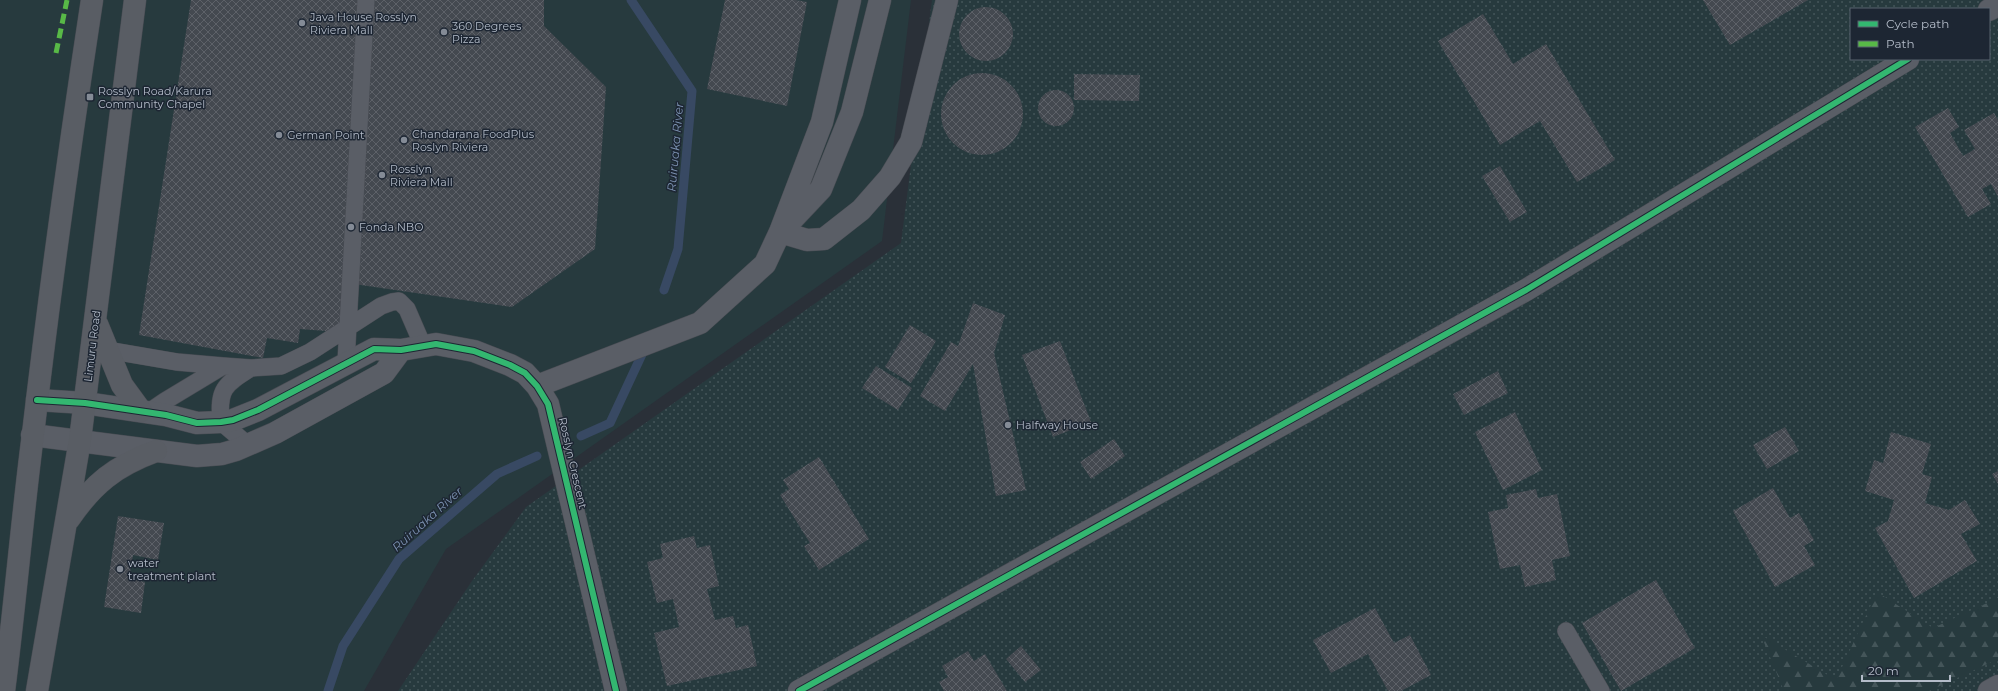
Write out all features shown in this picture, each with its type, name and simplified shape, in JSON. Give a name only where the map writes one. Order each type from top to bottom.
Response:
[{"type":"main road","points":[[4,691],[17,588],[32,435],[69,154],[92,0]]},
{"type":"main road","name":"Limuru Road","points":[[37,691],[80,440],[135,0]]},
{"type":"main road","points":[[96,321],[106,350],[122,385],[145,412]]},
{"type":"main road","points":[[66,524],[84,498],[112,472],[126,463],[156,451]]},
{"type":"street","points":[[537,386],[700,323],[765,264],[780,232],[822,122],[850,0]]},
{"type":"street","points":[[780,232],[821,189],[852,112],[880,0]]},
{"type":"street","points":[[780,232],[807,240],[824,239],[861,210],[890,177],[911,142],[947,0]]},
{"type":"street","points":[[799,691],[1526,290],[1906,60]]},
{"type":"street","name":"Rosslyn Crescent","points":[[37,400],[85,403],[145,412],[197,423],[221,422],[233,420],[258,410],[346,362],[374,349],[401,350],[436,344],[474,351],[510,365],[525,373],[537,386],[548,404],[555,427],[616,691]]},
{"type":"street","points":[[32,435],[156,451],[207,456],[222,454],[248,445],[275,433],[384,373],[401,350]]},
{"type":"street","points":[[1989,691],[1998,686]]},
{"type":"lane","points":[[346,362],[366,0]]},
{"type":"lane","points":[[106,350],[177,362],[251,368],[281,366],[310,352],[381,306],[399,301],[407,309],[422,346]]},
{"type":"lane","points":[[145,412],[223,366]]},
{"type":"lane","points":[[248,445],[221,422],[219,402],[223,392],[232,380],[251,368]]},
{"type":"lane","points":[[1566,631],[1601,691]]},
{"type":"green space","points":[[0,0],[911,0],[882,241],[446,549],[364,691],[0,691]]},
{"type":"green space","points":[[932,0],[1998,0],[1998,691],[398,691],[472,581],[526,507],[901,243]]},
{"type":"green space","points":[[1877,592],[1933,628],[1998,598],[1998,659],[1929,691],[1784,691],[1761,635],[1836,680]]},
{"type":"building","name":"Rosslyn Riviera Mall","points":[[191,0],[544,0],[544,26],[606,87],[595,249],[512,307],[347,283],[339,332],[300,329],[298,343],[267,338],[263,358],[139,335]]},
{"type":"building","points":[[725,0],[796,0],[807,2],[787,106],[707,89]]},
{"type":"building","points":[[1703,0],[1808,0],[1730,45]]},
{"type":"building","points":[[986,7],[996,9],[1005,15],[1011,24],[1013,34],[1011,44],[1005,53],[996,59],[986,61],[976,59],[967,53],[961,44],[959,34],[961,24],[967,15],[976,9]]},
{"type":"building","points":[[1483,14],[1513,64],[1546,44],[1615,160],[1577,182],[1540,121],[1500,145],[1438,41]]},
{"type":"building","points":[[982,73],[998,76],[1011,85],[1020,98],[1023,114],[1020,130],[1011,143],[998,152],[982,155],[966,152],[953,143],[944,130],[941,114],[944,98],[953,85],[966,76]]},
{"type":"building","points":[[1074,74],[1140,75],[1139,101],[1074,100]]},
{"type":"building","points":[[1060,90],[1069,95],[1073,101],[1073,115],[1069,121],[1060,126],[1052,126],[1043,121],[1039,115],[1038,104],[1043,95],[1049,91]]},
{"type":"building","points":[[1948,108],[1959,127],[1950,133],[1963,156],[1975,149],[1964,130],[1994,113],[1998,120],[1998,197],[1991,184],[1982,189],[1991,204],[1968,217],[1915,127]]},
{"type":"building","points":[[1500,166],[1527,212],[1510,222],[1482,176]]},
{"type":"building","points":[[973,303],[1005,315],[994,353],[1026,490],[996,496],[973,364],[945,411],[920,396],[951,342],[958,346]]},
{"type":"building","points":[[910,325],[936,341],[911,383],[885,367]]},
{"type":"building","points":[[1060,341],[1091,422],[1053,437],[1022,355]]},
{"type":"building","points":[[876,366],[912,388],[898,410],[862,388]]},
{"type":"building","points":[[1498,371],[1508,393],[1464,415],[1453,394]]},
{"type":"building","points":[[1515,412],[1542,470],[1503,490],[1475,432]]},
{"type":"building","points":[[1785,427],[1799,451],[1767,469],[1753,445]]},
{"type":"building","points":[[1891,432],[1931,444],[1922,474],[1932,477],[1925,503],[1949,510],[1965,500],[1980,524],[1961,534],[1977,561],[1914,598],[1875,528],[1888,521],[1894,500],[1865,491],[1874,460],[1883,463]]},
{"type":"building","points":[[1114,439],[1125,456],[1091,479],[1080,462]]},
{"type":"building","points":[[819,457],[869,539],[819,570],[804,546],[810,543],[780,495],[789,489],[783,480]]},
{"type":"building","points":[[1998,471],[1998,484],[1992,474]]},
{"type":"building","points":[[1773,488],[1790,518],[1799,513],[1814,540],[1804,546],[1815,565],[1775,587],[1733,511]]},
{"type":"building","points":[[1536,489],[1538,498],[1557,494],[1570,556],[1552,560],[1556,580],[1525,587],[1520,565],[1500,569],[1488,512],[1508,508],[1506,495]]},
{"type":"building","name":"water treatment plant","points":[[118,516],[164,523],[158,560],[133,555],[129,578],[145,582],[141,613],[104,607]]},
{"type":"building","points":[[694,536],[697,548],[710,545],[719,586],[707,589],[715,620],[733,616],[736,628],[748,625],[757,666],[667,686],[654,633],[679,627],[673,599],[657,603],[647,562],[663,558],[660,544]]},
{"type":"building","points":[[1656,580],[1695,648],[1621,691],[1582,623]]},
{"type":"building","points":[[1375,608],[1394,643],[1410,635],[1431,675],[1401,691],[1388,691],[1368,654],[1331,673],[1313,640]]},
{"type":"building","points":[[1021,646],[1041,670],[1025,682],[1006,659]]},
{"type":"building","points":[[968,651],[974,661],[985,654],[1007,691],[944,691],[939,682],[948,677],[942,666]]},
{"type":"waterway","name":"Ruiruaka River","points":[[631,0],[692,91],[678,249],[664,290]]},
{"type":"waterway","name":"Ruiruaka River","points":[[581,436],[610,423],[644,350]]},
{"type":"waterway","name":"Ruiruaka River","points":[[328,691],[343,646],[399,559],[497,474],[537,456]]},
{"type":"marked path","points":[[56,53],[67,0]]},
{"type":"cycle path","points":[[799,691],[1526,290],[1906,60]]},
{"type":"cycle path","points":[[37,400],[85,403],[166,415],[197,423],[221,422],[233,420],[258,410],[374,349],[401,350],[436,344],[474,351],[510,365],[525,373],[537,386],[548,404],[616,691]]},
{"type":"place","name":"Java House Rosslyn Riviera Mall","points":[[302,23]]},
{"type":"place","name":"360 Degrees Pizza","points":[[444,32]]},
{"type":"place","name":"Rosslyn Road/Karura Community Chapel","points":[[90,97]]},
{"type":"place","name":"German Point","points":[[279,135]]},
{"type":"place","name":"Chandarana FoodPlus Roslyn Riviera","points":[[404,140]]},
{"type":"place","name":"Rosslyn Riviera Mall","points":[[382,175]]},
{"type":"place","name":"Fonda NBO","points":[[351,227]]},
{"type":"place","name":"Halfway House","points":[[1008,425]]},
{"type":"place","name":"water treatment plant","points":[[120,569]]}]
